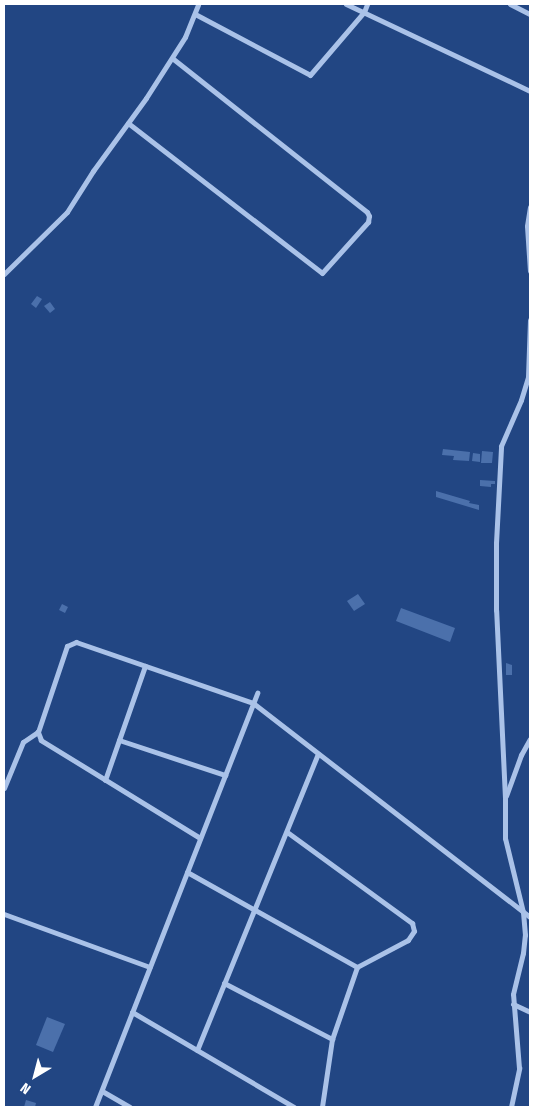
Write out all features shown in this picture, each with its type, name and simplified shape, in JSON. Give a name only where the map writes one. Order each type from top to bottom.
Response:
[{"type":"street","points":[[4,274],[66,212],[172,58],[185,37],[198,4]]},
{"type":"street","points":[[346,4],[530,91]]},
{"type":"street","points":[[195,14],[310,74],[364,12],[367,4]]},
{"type":"street","points":[[510,4],[530,14]]},
{"type":"street","points":[[128,123],[322,273],[368,222],[369,216],[367,212],[172,58]]},
{"type":"street","points":[[530,207],[527,226],[530,271]]},
{"type":"street","points":[[511,1107],[519,1068],[513,994],[523,954],[525,935],[523,912],[505,838],[505,798],[496,610],[496,543],[501,446],[521,400],[528,377],[530,320]]},
{"type":"street","points":[[4,788],[23,742],[38,732],[67,646],[76,642],[253,704],[530,917]]},
{"type":"street","points":[[105,780],[145,666]]},
{"type":"street","points":[[95,1107],[257,693]]},
{"type":"street","points":[[38,732],[41,740],[200,838]]},
{"type":"street","points":[[505,798],[521,755],[530,739]]},
{"type":"street","points":[[119,740],[225,775]]},
{"type":"street","points":[[197,1050],[318,754]]},
{"type":"street","points":[[286,832],[412,923],[414,931],[408,940],[357,967],[332,1039],[322,1107]]},
{"type":"street","points":[[188,872],[357,967]]},
{"type":"street","points":[[4,914],[150,967]]},
{"type":"street","points":[[224,983],[332,1039]]},
{"type":"street","points":[[513,1004],[530,1012]]},
{"type":"street","points":[[132,1012],[294,1107]]},
{"type":"street","points":[[102,1091],[130,1107]]},
{"type":"building","points":[[37,296],[42,299],[36,308],[31,304]]},
{"type":"building","points":[[50,302],[55,309],[50,313],[44,306]]},
{"type":"building","points":[[443,449],[470,452],[469,461],[453,460],[454,456],[442,455]]},
{"type":"building","points":[[482,451],[493,452],[492,463],[481,463]]},
{"type":"building","points":[[473,453],[480,454],[480,462],[472,461]]},
{"type":"building","points":[[480,480],[495,481],[495,484],[491,484],[491,487],[480,486]]},
{"type":"building","points":[[436,491],[470,501],[469,503],[479,505],[479,510],[436,497]]},
{"type":"building","points":[[358,594],[365,604],[354,611],[347,601]]},
{"type":"building","points":[[62,604],[68,607],[65,613],[59,610]]},
{"type":"building","points":[[401,608],[455,628],[450,642],[396,621]]},
{"type":"building","points":[[506,663],[512,665],[512,675],[506,675]]},
{"type":"building","points":[[47,1017],[65,1024],[53,1052],[36,1045]]},
{"type":"building","points":[[26,1100],[36,1103],[35,1107],[24,1107]]}]
